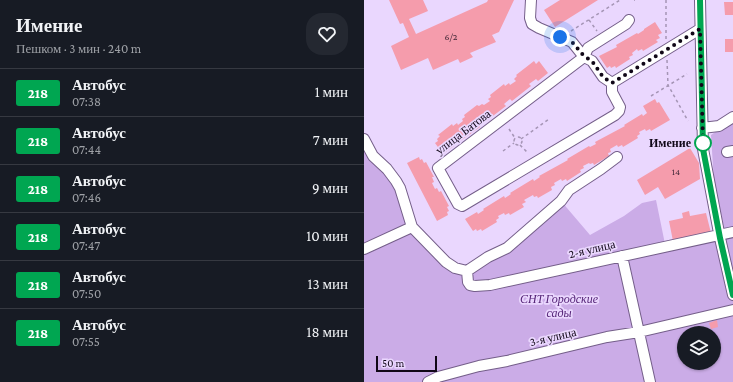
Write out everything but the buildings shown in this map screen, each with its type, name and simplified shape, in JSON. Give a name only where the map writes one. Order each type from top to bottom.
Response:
[{"type":"street","points":[[531,0],[530,18],[532,24],[572,42],[584,56],[592,61],[603,77],[612,83],[700,29]]},
{"type":"street","points":[[700,0],[703,149],[733,295]]},
{"type":"street","points":[[584,56],[588,48],[626,24],[629,20]]},
{"type":"street","name":"улица Батова","points":[[584,56],[438,168],[458,204],[462,206],[614,115],[619,111],[620,107],[612,92],[612,83]]},
{"type":"street","points":[[702,128],[719,126],[733,117]]},
{"type":"street","points":[[364,139],[373,156],[387,170],[400,188],[412,227],[446,262],[456,268],[467,271],[488,257],[507,248],[561,201],[569,190],[601,169],[616,157]]},
{"type":"street","points":[[364,162],[373,156]]},
{"type":"street","points":[[364,249],[412,227]]},
{"type":"street","name":"2-я улица","points":[[467,271],[468,282],[470,285],[490,285],[733,232]]},
{"type":"street","points":[[622,256],[650,382]]},
{"type":"street","name":"3-я улица","points":[[428,382],[438,377],[479,366],[507,361],[607,337],[639,332],[733,310]]},
{"type":"path","points":[[561,37],[620,0]]},
{"type":"path","points":[[666,0],[668,85],[688,121]]},
{"type":"path","points":[[589,20],[600,36]]},
{"type":"path","points":[[651,96],[687,74]]},
{"type":"path","points":[[520,144],[522,141],[521,139],[549,118]]},
{"type":"path","points":[[503,151],[514,143],[515,138],[509,129]]},
{"type":"path","points":[[515,138],[518,137],[521,139]]},
{"type":"path","points":[[514,143],[518,145],[520,144],[527,152]]},
{"type":"green space","name":"СНТ Городские сады","points":[[733,120],[733,382],[364,382],[364,139],[387,169],[411,224],[462,270],[488,257],[561,201],[590,235],[624,216],[642,203],[656,200],[665,244],[725,232],[714,182],[711,135]]},
{"type":"bus line","name":"218","points":[[700,0],[703,149],[720,238],[733,295]]},
{"type":"place","name":"Имение","points":[[703,143]]},
{"type":"route","points":[[560,37],[572,42],[584,56],[592,61],[603,77],[612,83],[700,29],[703,143]]}]
